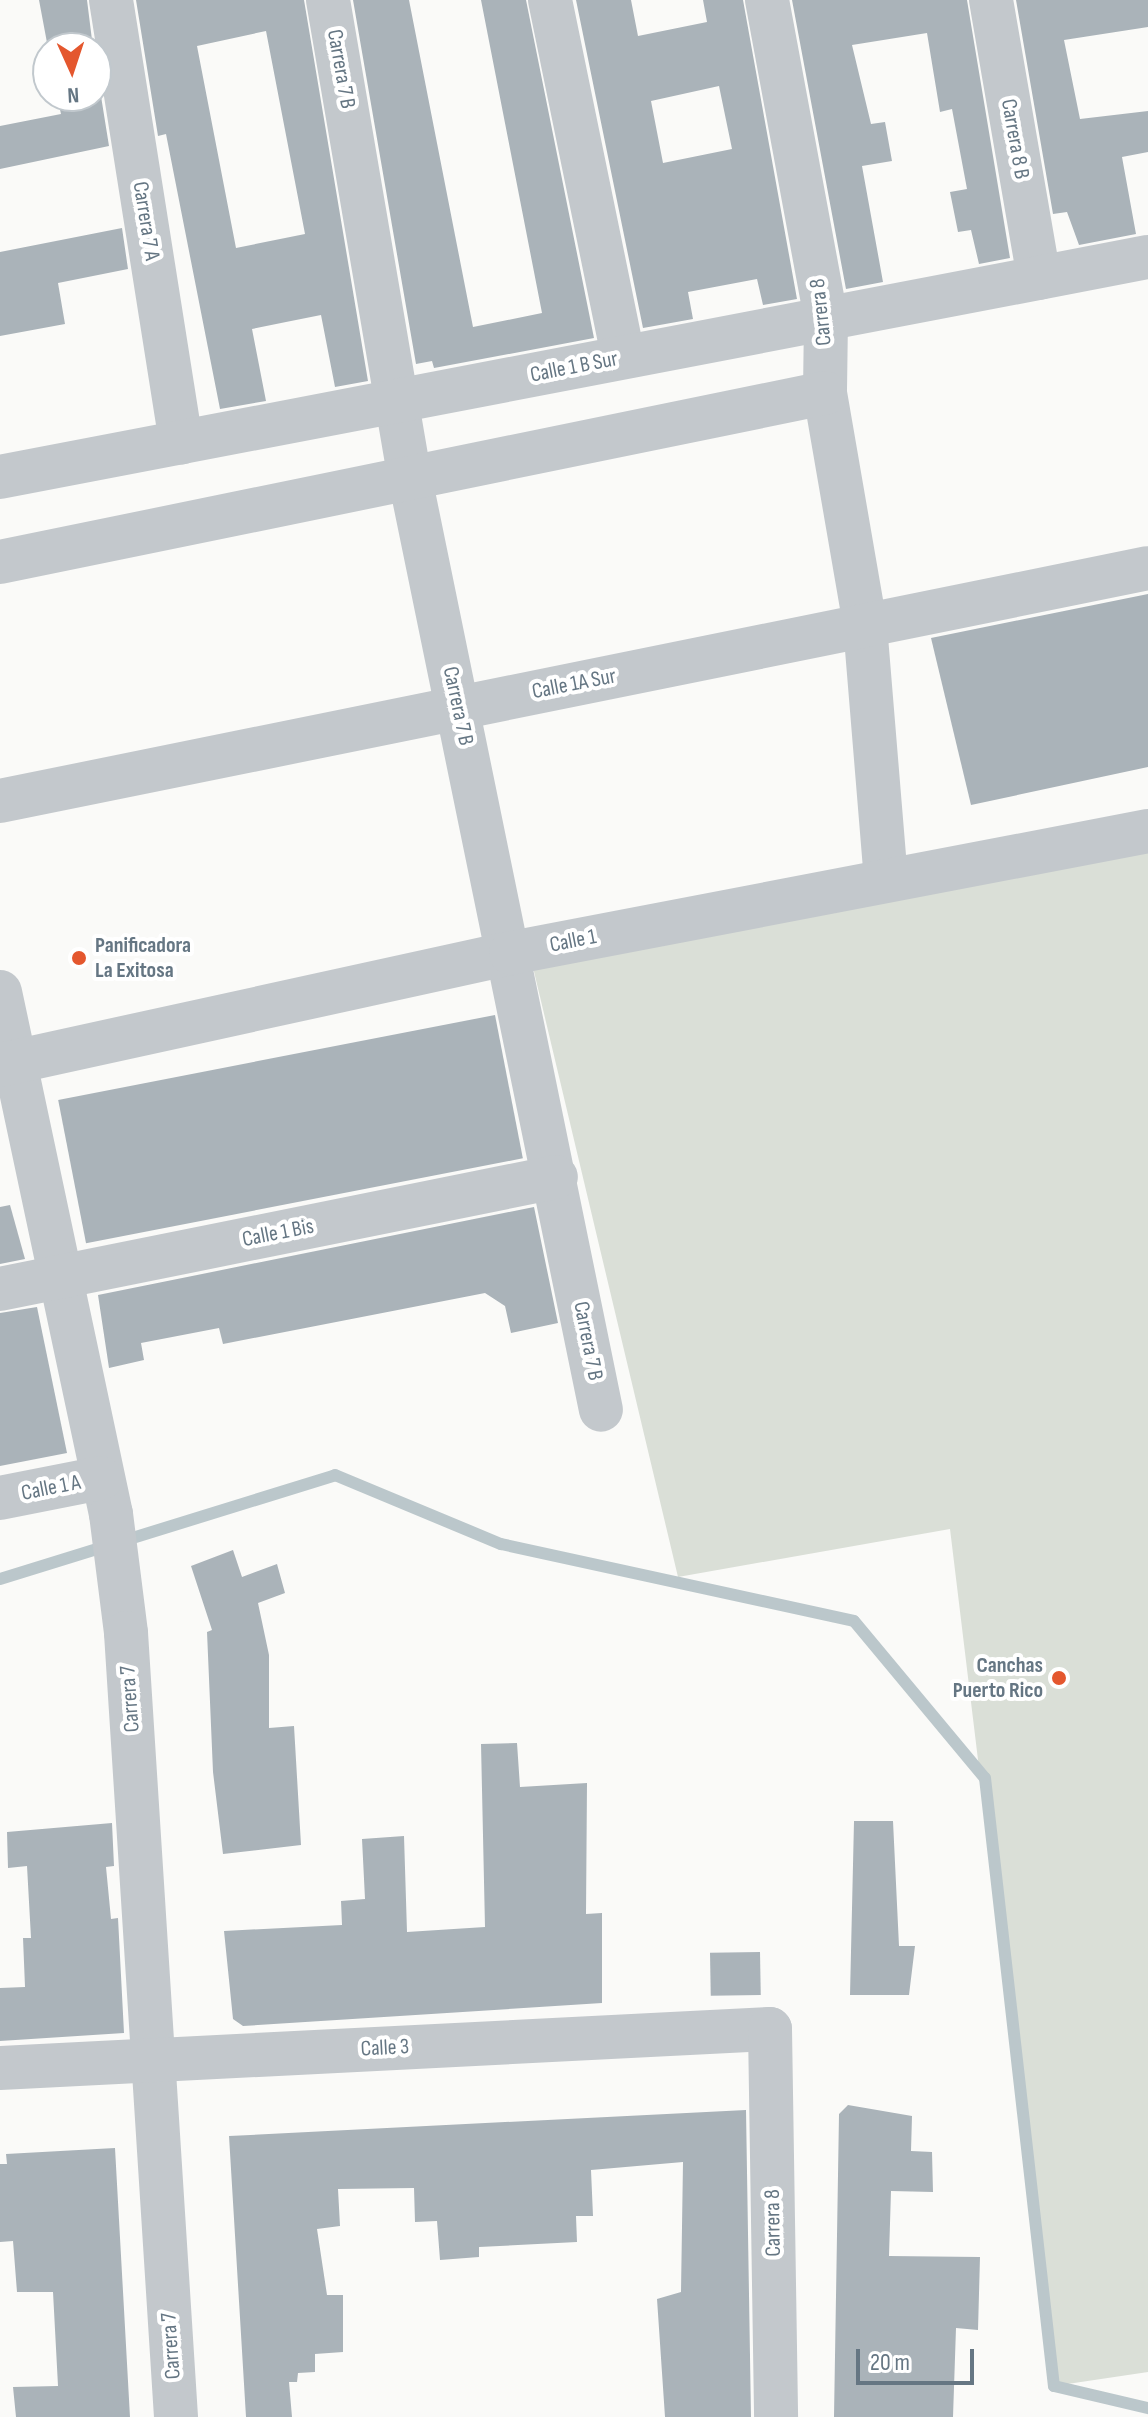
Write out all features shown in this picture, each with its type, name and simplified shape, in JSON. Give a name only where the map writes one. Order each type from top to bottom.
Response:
[{"type":"street","name":"Carrera 7 A","points":[[111,0],[181,442]]},
{"type":"street","name":"Carrera 7 B","points":[[328,0],[401,400],[410,478],[511,953],[601,1410]]},
{"type":"street","points":[[550,0],[623,357]]},
{"type":"street","name":"Carrera 8","points":[[767,0],[826,319],[825,393],[865,625],[886,880]]},
{"type":"street","name":"Carrera 8 B","points":[[991,0],[1039,278]]},
{"type":"street","name":"Calle 1 B Sur","points":[[0,477],[1148,257]]},
{"type":"street","points":[[0,562],[825,393]]},
{"type":"street","name":"Calle 1A Sur","points":[[0,801],[1148,568]]},
{"type":"street","name":"Calle 1","points":[[7,1063],[511,953],[1148,831]]},
{"type":"street","name":"Carrera 7","points":[[0,992],[7,1063],[59,1277],[106,1496],[126,1633],[176,2417]]},
{"type":"street","name":"Calle 1 Bis","points":[[0,1289],[556,1177]]},
{"type":"street","name":"Calle 1 A","points":[[0,1498],[106,1496]]},
{"type":"street","name":"Carrera 8","points":[[770,2029],[776,2417]]},
{"type":"street","name":"Calle 3","points":[[0,2068],[770,2029]]},
{"type":"shaded area","name":"Canchas Puerto Rico","points":[[1148,829],[1148,2372],[1054,2386],[950,1529],[678,1577],[531,959]]},
{"type":"building","points":[[39,0],[87,0],[91,32],[45,32]]},
{"type":"building","points":[[136,0],[304,0],[368,381],[335,387],[321,315],[252,329],[266,401],[220,409],[166,134],[158,136]],"holes":[[[266,31],[305,234],[236,248],[197,46]]]},
{"type":"building","points":[[353,0],[409,0],[473,327],[542,313],[481,0],[526,0],[594,338],[434,368],[432,361],[416,364]]},
{"type":"building","points":[[576,0],[631,0],[638,36],[707,22],[703,0],[743,0],[797,299],[763,305],[757,279],[688,292],[693,319],[643,328]],"holes":[[[719,86],[732,149],[663,163],[651,101]]]},
{"type":"building","points":[[792,0],[967,0],[1010,258],[979,264],[971,230],[958,232],[950,192],[967,189],[952,109],[940,112],[927,33],[852,45],[871,124],[885,122],[892,161],[862,166],[883,282],[846,289]]},
{"type":"building","points":[[1016,0],[1148,0],[1148,27],[1064,40],[1080,119],[1148,111],[1148,152],[1122,157],[1136,234],[1079,245],[1067,212],[1053,214]]},
{"type":"building","points":[[104,112],[109,146],[0,169],[0,126],[61,114]]},
{"type":"building","points":[[122,228],[128,269],[58,283],[65,324],[0,336],[0,252]]},
{"type":"building","points":[[1148,594],[1148,767],[971,805],[931,638]]},
{"type":"building","points":[[495,1015],[523,1158],[86,1243],[58,1100]]},
{"type":"building","points":[[10,1205],[25,1259],[0,1264],[0,1207]]},
{"type":"building","points":[[534,1207],[558,1323],[511,1333],[505,1306],[485,1293],[223,1344],[219,1328],[141,1343],[144,1360],[109,1368],[98,1295]]},
{"type":"building","points":[[37,1307],[67,1453],[0,1466],[0,1313]]},
{"type":"building","points":[[233,1550],[242,1577],[277,1564],[285,1593],[258,1603],[269,1655],[269,1728],[294,1726],[301,1845],[223,1854],[213,1772],[207,1632],[212,1630],[191,1566]]},
{"type":"building","points":[[517,1743],[520,1787],[587,1783],[586,1914],[602,1913],[602,2003],[243,2026],[233,2019],[224,1931],[342,1925],[341,1901],[365,1899],[362,1839],[404,1836],[407,1932],[485,1927],[481,1744]]},
{"type":"building","points":[[854,1821],[893,1821],[899,1946],[915,1946],[909,1995],[850,1995]]},
{"type":"building","points":[[112,1823],[114,1866],[106,1867],[111,1919],[118,1918],[124,2033],[0,2041],[0,1988],[25,1987],[23,1938],[31,1938],[27,1866],[8,1868],[7,1832]]},
{"type":"building","points":[[760,1952],[761,1995],[711,1996],[710,1953]]},
{"type":"building","points":[[848,2105],[912,2116],[911,2151],[932,2152],[933,2192],[891,2191],[889,2256],[980,2257],[978,2330],[956,2328],[953,2417],[834,2417],[839,2114]]},
{"type":"building","points":[[746,2110],[751,2417],[665,2417],[657,2299],[681,2292],[683,2162],[591,2170],[593,2216],[576,2216],[577,2242],[479,2247],[479,2257],[440,2260],[437,2221],[415,2222],[414,2188],[338,2189],[340,2226],[317,2229],[327,2295],[343,2295],[343,2352],[315,2354],[315,2372],[298,2373],[297,2382],[289,2382],[292,2417],[246,2417],[229,2136]]},
{"type":"building","points":[[115,2148],[130,2417],[16,2417],[13,2387],[58,2386],[53,2292],[17,2292],[13,2241],[0,2242],[0,2164],[7,2164],[6,2154]]},
{"type":"waterway","points":[[0,1579],[335,1475],[501,1544],[854,1621],[985,1778],[1054,2386],[1148,2408]]},
{"type":"place","name":"Panificadora La Exitosa","points":[[79,958]]},
{"type":"place","name":"Canchas Puerto Rico","points":[[1059,1678]]}]
